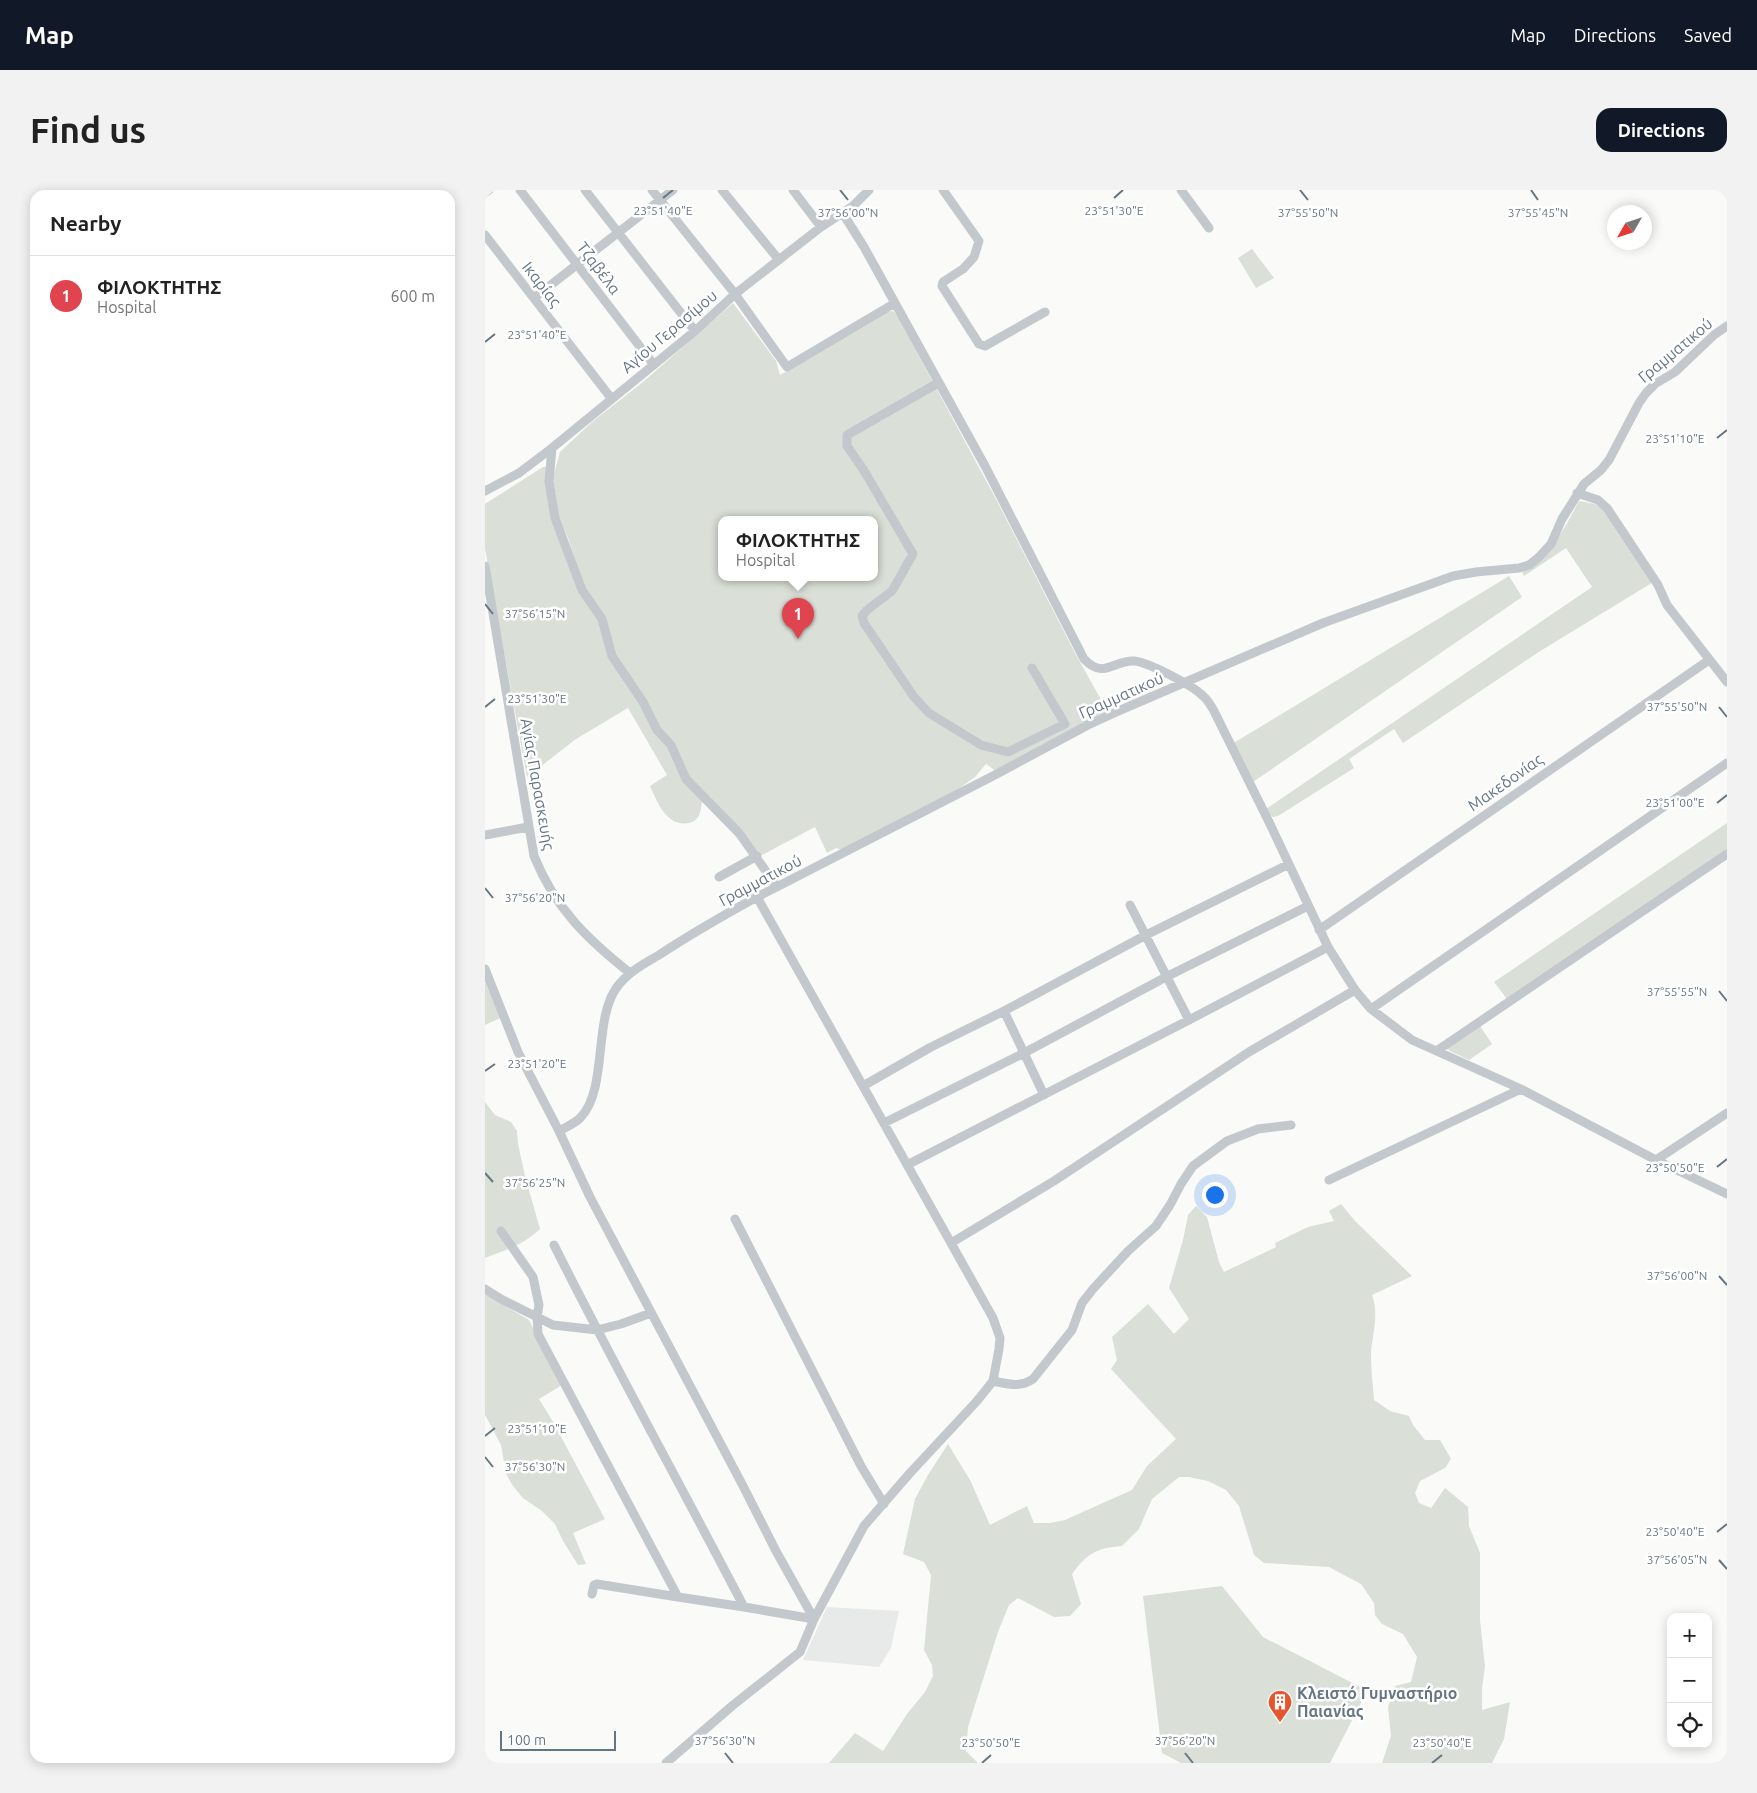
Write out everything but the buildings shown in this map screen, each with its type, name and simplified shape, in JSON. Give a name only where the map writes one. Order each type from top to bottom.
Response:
[{"type":"street","points":[[485,193],[489,190]]},
{"type":"street","name":"Τζαβέλα","points":[[520,190],[653,365]]},
{"type":"street","points":[[585,190],[695,331]]},
{"type":"street","points":[[652,190],[735,294],[787,367],[895,303]]},
{"type":"street","points":[[534,298],[673,190]]},
{"type":"street","points":[[722,190],[779,260]]},
{"type":"street","points":[[793,190],[821,227]]},
{"type":"street","name":"Αγίου Γερασίμου","points":[[485,491],[519,473],[552,448],[695,331],[735,294],[821,227],[853,206],[869,190]]},
{"type":"street","points":[[943,190],[979,241],[974,257],[963,269],[943,282],[942,286],[979,344],[985,346],[1045,312]]},
{"type":"street","points":[[1181,190],[1209,228]]},
{"type":"street","points":[[842,212],[864,247],[985,466],[1084,659],[1094,667],[1105,669],[1125,662],[1136,661],[1185,682],[1205,697],[1289,864],[1328,947],[1355,990],[1371,1008],[1412,1040],[1438,1050],[1521,1089],[1656,1160],[1727,1194]]},
{"type":"street","name":"Ικαρίας","points":[[485,235],[611,398]]},
{"type":"street","name":"Γραμματικού","points":[[559,1131],[581,1118],[588,1108],[595,1087],[609,1004],[617,988],[630,973],[703,927],[777,886],[991,777],[1088,725],[1323,623],[1453,576],[1519,568],[1529,565],[1551,544],[1577,493],[1609,460],[1646,393],[1655,384],[1675,372],[1714,335],[1727,326]]},
{"type":"street","points":[[938,383],[847,434],[847,446],[863,469],[913,554],[892,591],[867,610],[863,616],[863,623],[914,697],[929,713],[981,745],[1008,752],[1065,724],[1032,668]]},
{"type":"street","points":[[552,448],[549,482],[555,518],[582,590],[602,619],[612,656],[643,702],[657,730],[671,745],[686,779],[739,833],[777,886]]},
{"type":"street","points":[[1577,493],[1598,500],[1607,508],[1658,585],[1667,605],[1727,682]]},
{"type":"street","name":"Αγίας Παρασκευής","points":[[485,566],[534,856],[542,876],[562,908],[585,935],[630,973]]},
{"type":"street","name":"Μακεδονίας","points":[[1319,930],[1709,660]]},
{"type":"street","points":[[1371,1008],[1727,763]]},
{"type":"street","points":[[485,836],[528,827]]},
{"type":"street","points":[[1438,1050],[1727,854]]},
{"type":"street","points":[[719,877],[757,856]]},
{"type":"street","points":[[863,1086],[931,1047],[1004,1011],[1146,935],[1289,864]]},
{"type":"street","points":[[666,1763],[732,1706],[800,1652],[814,1619],[865,1526],[993,1381],[999,1349],[1000,1338],[993,1318],[757,897]]},
{"type":"street","points":[[1130,904],[1189,1020]]},
{"type":"street","points":[[884,1123],[1308,906]]},
{"type":"street","points":[[907,1166],[1328,947]]},
{"type":"street","points":[[485,970],[518,1052],[559,1131],[590,1197],[743,1484],[776,1551],[814,1619]]},
{"type":"street","points":[[951,1243],[1046,1186],[1249,1052],[1355,990]]},
{"type":"street","points":[[1004,1011],[1044,1095]]},
{"type":"street","points":[[1329,1180],[1521,1089]]},
{"type":"street","points":[[1656,1160],[1727,1113]]},
{"type":"street","points":[[993,1381],[1019,1386],[1033,1379],[1072,1330],[1082,1303],[1128,1251],[1155,1226],[1170,1206],[1193,1166],[1227,1141],[1258,1129],[1291,1125]]},
{"type":"street","points":[[735,1219],[861,1466],[883,1504]]},
{"type":"street","points":[[501,1231],[533,1278],[539,1305],[537,1317],[538,1334],[678,1597]]},
{"type":"street","points":[[554,1245],[744,1607]]},
{"type":"street","points":[[485,1289],[553,1325],[597,1330],[651,1314]]},
{"type":"street","points":[[592,1594],[594,1586],[597,1584],[814,1619]]},
{"type":"shaded area","points":[[1252,249],[1274,278],[1256,288],[1238,258]]},
{"type":"shaded area","points":[[733,303],[776,361],[780,375],[886,312],[893,311],[898,317],[997,501],[1076,655],[1108,712],[996,771],[986,764],[975,777],[953,793],[842,850],[836,848],[827,853],[815,827],[760,856],[691,782],[619,663],[585,589],[568,538],[559,518],[553,477],[560,452],[592,422],[643,382]]},
{"type":"shaded area","points":[[543,467],[547,467],[552,522],[599,621],[611,659],[702,801],[699,815],[693,822],[681,823],[675,821],[669,818],[660,807],[650,786],[667,775],[628,708],[576,739],[527,777],[485,549],[485,504]]},
{"type":"shaded area","points":[[1579,501],[1595,504],[1604,509],[1655,581],[1537,653],[1403,743],[1394,729],[1349,759],[1354,768],[1278,816],[1273,817],[1270,815],[1266,809],[1592,587],[1566,548],[1524,576],[1522,572],[1532,566],[1549,550]]},
{"type":"shaded area","points":[[1509,576],[1522,597],[1253,782],[1232,744]]},
{"type":"shaded area","points":[[1727,823],[1727,851],[1507,999],[1494,982]]},
{"type":"shaded area","points":[[485,982],[500,1018],[485,1025]]},
{"type":"shaded area","points":[[1480,1026],[1492,1044],[1469,1060],[1447,1048]]},
{"type":"shaded area","points":[[485,1102],[495,1115],[511,1122],[517,1131],[525,1176],[540,1229],[521,1243],[485,1258]]},
{"type":"shaded area","points":[[1341,1204],[1356,1222],[1412,1276],[1372,1295],[1375,1311],[1375,1326],[1371,1349],[1374,1400],[1390,1411],[1409,1416],[1413,1425],[1425,1440],[1440,1440],[1451,1459],[1445,1468],[1420,1481],[1415,1493],[1419,1503],[1431,1508],[1445,1488],[1468,1507],[1469,1526],[1480,1553],[1480,1620],[1485,1666],[1482,1710],[1510,1702],[1504,1739],[1492,1763],[1382,1763],[1391,1736],[1388,1707],[1395,1686],[1411,1682],[1417,1657],[1403,1634],[1382,1624],[1375,1615],[1374,1603],[1361,1584],[1329,1567],[1264,1563],[1254,1555],[1239,1506],[1226,1490],[1208,1481],[1179,1477],[1152,1499],[1139,1529],[1122,1546],[1105,1548],[1093,1553],[1072,1574],[1081,1604],[1070,1616],[1054,1617],[1018,1598],[1009,1605],[998,1632],[968,1727],[966,1751],[978,1763],[829,1763],[855,1733],[883,1751],[907,1714],[925,1692],[933,1676],[932,1665],[924,1650],[931,1575],[924,1562],[903,1554],[915,1499],[948,1444],[970,1480],[990,1525],[1027,1506],[1034,1523],[1050,1523],[1065,1520],[1132,1490],[1147,1466],[1176,1439],[1111,1369],[1117,1360],[1112,1337],[1148,1304],[1174,1334],[1189,1319],[1169,1288],[1188,1215],[1196,1206],[1207,1217],[1219,1262],[1224,1272],[1276,1247],[1275,1243],[1308,1227],[1334,1221],[1329,1211]]},
{"type":"shaded area","points":[[485,1294],[529,1320],[562,1385],[539,1399],[605,1519],[573,1533],[586,1564],[578,1565],[555,1524],[542,1511],[523,1498],[506,1474],[501,1445],[485,1415]]},
{"type":"shaded area","points":[[1222,1586],[1263,1637],[1364,1689],[1365,1695],[1330,1763],[1181,1763],[1162,1753],[1143,1596]]},
{"type":"shaded area","points":[[827,1607],[899,1611],[891,1648],[879,1667],[803,1660]]},
{"type":"place","name":"ΦΙΛΟΚΤΗΤΗΣ","points":[[798,639]]},
{"type":"place","name":"Κλειστό Γυμναστήριο Παιανίας","points":[[1280,1723]]}]
